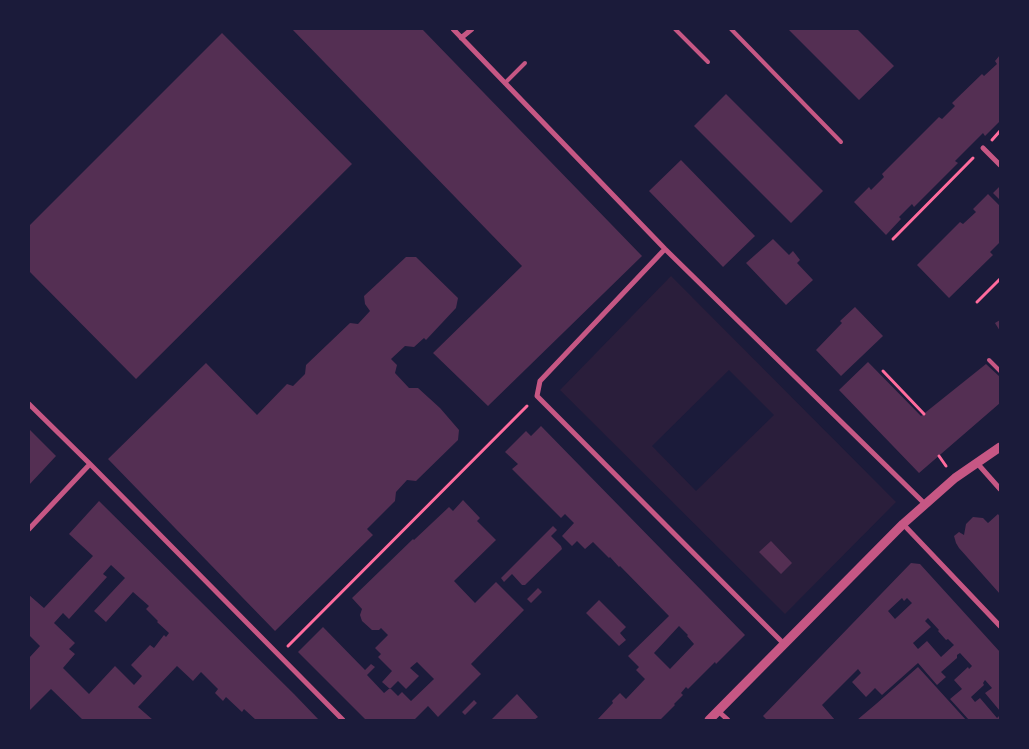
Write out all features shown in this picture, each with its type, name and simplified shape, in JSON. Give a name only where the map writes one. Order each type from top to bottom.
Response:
[{"type":"street","points":[[453,29],[665,249],[925,504]]},
{"type":"street","points":[[461,38],[472,29]]},
{"type":"street","points":[[983,148],[1000,165]]},
{"type":"street","points":[[665,249],[540,380],[537,396],[784,644]]},
{"type":"street","points":[[29,404],[343,720]]},
{"type":"street","points":[[709,720],[903,524],[955,478],[1000,448]]},
{"type":"street","points":[[977,463],[1000,489]]},
{"type":"street","points":[[29,529],[90,464]]},
{"type":"street","points":[[903,524],[1000,626]]},
{"type":"street","points":[[718,711],[728,720]]},
{"type":"lane","points":[[675,29],[708,62]]},
{"type":"lane","points":[[731,29],[841,142]]},
{"type":"lane","points":[[505,83],[525,63]]},
{"type":"lane","points":[[989,360],[1000,371]]},
{"type":"path","points":[[894,239],[1000,131]]},
{"type":"path","points":[[977,302],[1000,279]]},
{"type":"path","points":[[883,371],[924,414]]},
{"type":"path","points":[[278,655],[537,396]]},
{"type":"shaded area","points":[[671,276],[896,502],[785,614],[560,390]],"holes":[[[729,370],[774,415],[696,491],[652,446]]]},
{"type":"building","points":[[292,29],[422,29],[642,256],[488,406],[433,353],[522,266]]},
{"type":"building","points":[[788,29],[857,29],[894,66],[859,100]]},
{"type":"building","points":[[222,33],[352,164],[136,379],[29,271],[29,226]]},
{"type":"building","points":[[1000,55],[1000,121],[985,136],[983,133],[955,161],[958,163],[914,207],[912,204],[899,217],[901,219],[886,235],[854,202],[869,187],[871,190],[884,177],[882,174],[939,117],[942,119],[955,106],[952,103],[982,74],[984,76],[997,64],[995,61]]},
{"type":"building","points":[[726,94],[823,191],[791,223],[694,126]]},
{"type":"building","points":[[681,160],[755,236],[723,267],[649,191]]},
{"type":"building","points":[[1000,186],[1000,200],[993,193]]},
{"type":"building","points":[[988,194],[1000,206],[1000,242],[990,252],[993,255],[949,298],[917,265],[960,222],[963,224],[976,212],[973,209]]},
{"type":"building","points":[[773,239],[789,255],[793,251],[800,260],[797,263],[813,280],[786,305],[746,263]]},
{"type":"building","points":[[406,257],[416,257],[458,298],[456,308],[426,340],[424,338],[414,347],[405,346],[391,359],[397,365],[395,373],[409,388],[418,388],[440,408],[459,430],[458,440],[416,481],[407,480],[396,492],[395,501],[367,529],[373,535],[275,631],[108,459],[206,363],[257,415],[287,384],[293,386],[305,374],[306,365],[350,323],[358,324],[370,311],[365,304],[364,296]]},
{"type":"building","points":[[855,307],[883,336],[841,376],[816,350],[842,323],[840,321]]},
{"type":"building","points":[[1000,320],[1000,331],[995,323]]},
{"type":"building","points":[[868,362],[921,416],[986,364],[1000,377],[1000,403],[919,473],[839,390]]},
{"type":"building","points":[[541,426],[745,635],[688,689],[686,687],[681,693],[683,695],[660,720],[597,720],[620,693],[626,699],[645,679],[636,670],[639,667],[628,656],[669,616],[620,566],[593,542],[585,549],[577,541],[572,546],[562,536],[574,523],[565,514],[561,518],[512,469],[518,464],[505,452],[526,431],[531,436]],"holes":[[[679,626],[694,644],[670,669],[654,653]]]},
{"type":"building","points":[[29,429],[56,456],[29,485]]},
{"type":"building","points":[[463,500],[480,518],[477,521],[496,540],[454,581],[475,603],[496,582],[524,610],[471,664],[481,674],[438,717],[428,706],[414,720],[366,720],[298,652],[323,627],[365,670],[371,664],[375,667],[367,675],[384,693],[389,688],[382,682],[392,671],[378,657],[381,654],[375,648],[388,635],[381,628],[379,630],[372,630],[362,621],[360,615],[362,609],[352,598],[449,507],[453,511]],"holes":[[[417,662],[434,679],[411,701],[402,692],[398,696],[391,688],[398,681],[406,689],[419,676],[410,668]]]},
{"type":"building","points":[[99,501],[319,720],[256,720],[244,709],[242,712],[226,697],[223,701],[215,693],[218,689],[201,672],[193,681],[177,666],[138,707],[153,720],[83,720],[51,689],[29,711],[29,658],[40,646],[29,635],[29,595],[44,608],[93,556],[69,534]],"holes":[[[111,565],[125,578],[94,611],[106,622],[133,592],[149,606],[146,609],[169,633],[166,637],[164,635],[154,648],[150,645],[131,665],[142,676],[134,685],[115,666],[89,694],[63,668],[75,654],[69,649],[75,643],[54,623],[63,613],[69,619],[107,577],[103,574]]]},
{"type":"building","points":[[998,514],[1000,517],[1000,594],[959,548],[954,536],[959,532],[964,535],[966,524],[973,517],[983,518],[988,523]]},
{"type":"building","points":[[553,526],[557,530],[551,536],[562,549],[525,585],[522,585],[512,574],[504,582],[501,578]]},
{"type":"building","points":[[771,541],[792,563],[781,574],[759,552]]},
{"type":"building","points":[[911,563],[920,564],[1000,652],[1000,711],[985,693],[992,688],[985,680],[984,685],[971,697],[975,702],[980,698],[997,718],[1000,715],[1000,720],[969,720],[950,699],[962,689],[954,680],[968,667],[969,669],[972,666],[960,653],[941,672],[946,677],[937,685],[918,663],[882,695],[875,688],[866,697],[852,682],[861,673],[858,669],[822,705],[835,720],[767,720],[763,716]],"holes":[[[902,598],[904,601],[907,598],[912,603],[895,619],[888,611]],[[928,618],[946,640],[948,639],[954,645],[941,657],[927,641],[918,649],[913,643],[931,627],[925,621]]]},
{"type":"building","points":[[538,588],[542,592],[531,603],[527,599]]},
{"type":"building","points":[[599,600],[626,627],[620,633],[626,640],[619,646],[586,613]]},
{"type":"building","points":[[918,667],[966,720],[857,720],[876,704]]},
{"type":"building","points":[[517,694],[538,717],[534,720],[491,720]]},
{"type":"building","points":[[474,700],[477,703],[465,715],[462,712]]}]
